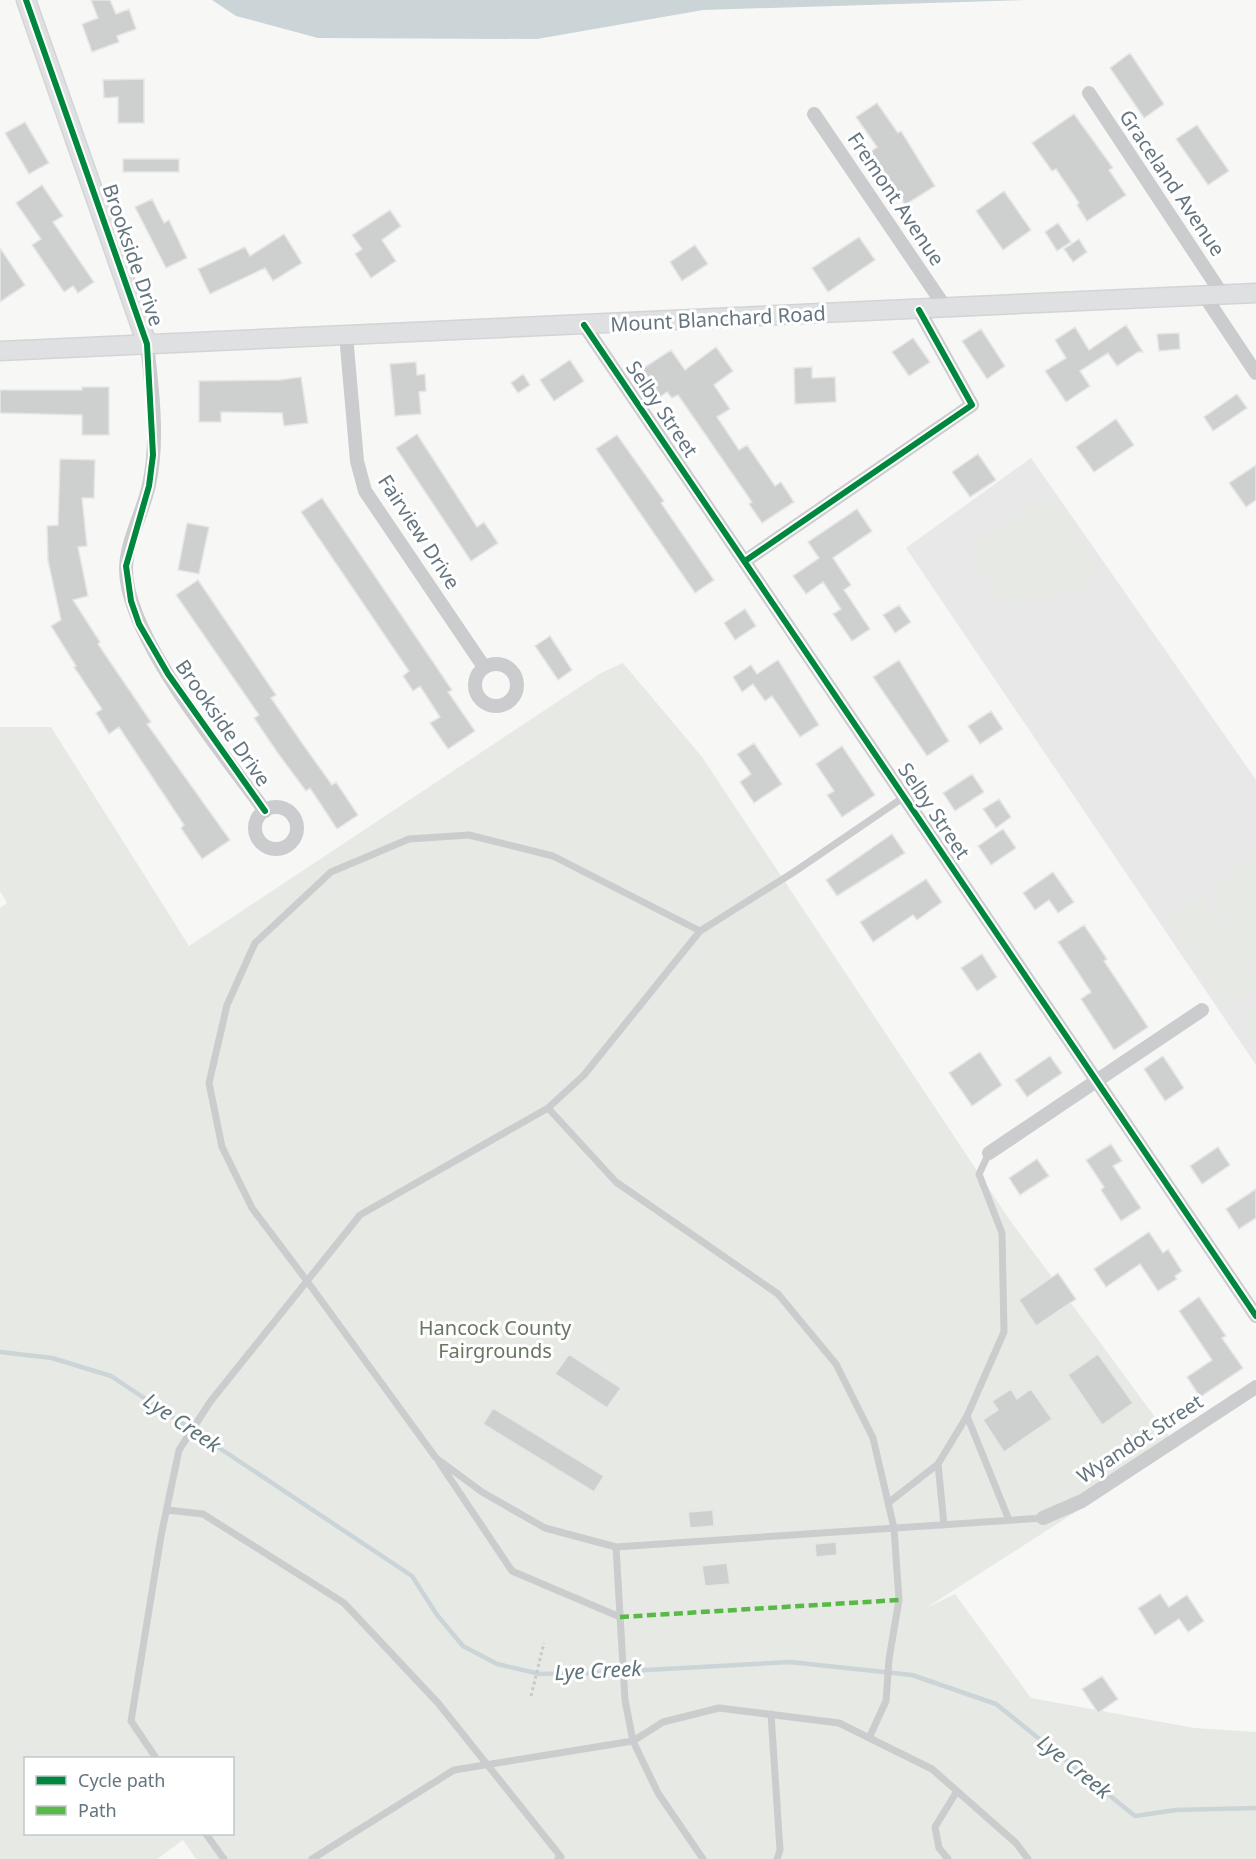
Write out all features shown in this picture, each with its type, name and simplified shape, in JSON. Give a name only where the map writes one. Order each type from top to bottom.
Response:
[{"type":"main road","name":"Brookside Drive","points":[[26,0],[147,344]]},
{"type":"main road","name":"Mount Blanchard Road","points":[[0,351],[1256,293]]},
{"type":"street","name":"Graceland Avenue","points":[[1089,93],[1213,294],[1256,373]]},
{"type":"street","name":"Fremont Avenue","points":[[814,114],[945,307]]},
{"type":"street","points":[[745,561],[972,405],[919,310]]},
{"type":"street","name":"Selby Street","points":[[585,325],[1256,1316]]},
{"type":"street","name":"Fairview Drive","points":[[346,335],[352,429],[365,491],[484,667]]},
{"type":"street","name":"Brookside Drive","points":[[147,344],[153,455],[149,486],[126,566],[131,601],[139,624],[168,674],[265,811]]},
{"type":"street","points":[[989,1153],[1202,1010]]},
{"type":"street","name":"Wyandot Street","points":[[1043,1518],[1082,1501],[1256,1387]]},
{"type":"lane","points":[[155,1757],[131,1721],[179,1450],[210,1402],[360,1215],[548,1108],[584,1076],[700,931],[794,872],[904,797]]},
{"type":"lane","points":[[620,1617],[512,1571],[436,1458],[252,1208],[222,1147],[209,1083],[227,1005],[255,943],[331,872],[409,839],[469,835],[553,856],[700,931]]},
{"type":"lane","points":[[548,1108],[616,1182],[778,1294],[836,1364],[873,1438],[894,1528],[899,1600],[889,1659],[887,1693],[869,1738]]},
{"type":"lane","points":[[888,1503],[938,1464],[968,1416],[1004,1332],[1002,1233],[979,1174],[989,1153]]},
{"type":"lane","points":[[968,1416],[1009,1520]]},
{"type":"lane","points":[[436,1458],[482,1492],[545,1528],[616,1547],[1043,1518]]},
{"type":"lane","points":[[938,1464],[944,1524]]},
{"type":"lane","points":[[167,1510],[203,1514],[345,1603],[438,1703],[561,1858]]},
{"type":"lane","points":[[616,1547],[625,1700],[633,1741],[658,1793],[703,1859]]},
{"type":"lane","points":[[312,1859],[454,1770],[633,1741],[663,1722],[719,1708],[839,1723],[932,1769],[1016,1843],[1028,1859]]},
{"type":"lane","points":[[771,1714],[780,1850],[777,1859]]},
{"type":"lane","points":[[948,1859],[939,1848],[934,1827],[957,1791]]},
{"type":"lane","points":[[208,1835],[224,1859]]},
{"type":"path","points":[[531,1696],[544,1643]]},
{"type":"shaded area","points":[[212,0],[1027,0],[703,10],[537,39],[318,38],[236,16]]},
{"type":"shaded area","points":[[1031,458],[1256,780],[1256,1065],[906,548]]},
{"type":"green space","points":[[1043,499],[1064,509],[1097,574],[1086,589],[1011,602],[996,595],[974,564],[980,539]]},
{"type":"green space","name":"Hancock County Fairgrounds","points":[[623,663],[702,757],[1009,1219],[1177,1447],[926,1608],[955,1594],[1031,1698],[1194,1728],[1256,1732],[1256,1859],[196,1859],[183,1840],[157,1859],[0,1859],[0,908],[7,903],[0,891],[0,727],[51,727],[189,946],[601,673]]},
{"type":"green space","points":[[1256,854],[1256,965],[1242,958],[1256,980],[1256,987],[1224,1008],[1166,918],[1203,895],[1241,955],[1212,892],[1241,861]]},
{"type":"green space","points":[[1256,1009],[1256,1042],[1241,1019]]},
{"type":"building","points":[[91,0],[110,0],[116,14],[129,9],[136,29],[117,36],[119,42],[92,52],[82,24],[98,18]]},
{"type":"building","points":[[1130,53],[1164,104],[1144,118],[1110,68]]},
{"type":"building","points":[[144,79],[144,123],[118,123],[118,97],[104,98],[103,80]]},
{"type":"building","points":[[877,103],[898,133],[901,131],[935,186],[905,205],[882,168],[880,169],[869,153],[877,147],[856,117]]},
{"type":"building","points":[[1074,114],[1113,168],[1109,170],[1126,195],[1087,221],[1077,205],[1079,203],[1056,169],[1052,171],[1032,143]]},
{"type":"building","points":[[25,122],[49,163],[29,174],[5,133]]},
{"type":"building","points":[[1197,125],[1229,171],[1208,185],[1176,139]]},
{"type":"building","points":[[123,159],[179,159],[179,172],[123,172]]},
{"type":"building","points":[[42,185],[63,216],[53,222],[94,282],[78,293],[73,286],[64,292],[32,245],[41,239],[16,203]]},
{"type":"building","points":[[1004,191],[1031,230],[1003,250],[976,211]]},
{"type":"building","points":[[152,199],[164,223],[169,220],[187,258],[166,268],[135,207]]},
{"type":"building","points":[[390,210],[401,226],[382,240],[396,261],[371,278],[355,254],[362,249],[352,235]]},
{"type":"building","points":[[1058,223],[1071,242],[1057,251],[1045,232]]},
{"type":"building","points":[[284,234],[302,263],[273,281],[265,268],[210,294],[198,269],[245,247],[250,256]]},
{"type":"building","points":[[859,237],[875,260],[828,292],[812,268]]},
{"type":"building","points":[[1079,239],[1087,252],[1073,262],[1064,249]]},
{"type":"building","points":[[695,245],[708,264],[682,281],[670,262]]},
{"type":"building","points":[[0,248],[25,285],[0,302]]},
{"type":"building","points":[[1126,325],[1143,352],[1138,352],[1117,366],[1108,353],[1080,371],[1090,386],[1066,402],[1045,371],[1066,358],[1055,340],[1075,327],[1089,350]]},
{"type":"building","points":[[981,329],[1005,366],[987,379],[962,341]]},
{"type":"building","points":[[1179,333],[1180,349],[1159,351],[1157,334]]},
{"type":"building","points":[[913,338],[930,362],[909,376],[892,352]]},
{"type":"building","points":[[716,347],[733,371],[714,385],[730,409],[717,417],[739,450],[747,445],[775,486],[781,482],[794,502],[762,523],[749,504],[752,502],[678,395],[672,398],[667,392],[660,397],[642,369],[671,350],[685,370]]},
{"type":"building","points":[[570,360],[584,381],[554,401],[540,380]]},
{"type":"building","points":[[416,362],[417,375],[425,374],[426,391],[419,392],[421,414],[395,416],[390,364]]},
{"type":"building","points":[[812,367],[812,378],[835,377],[836,402],[795,404],[794,368]]},
{"type":"building","points":[[523,374],[530,385],[518,393],[511,383]]},
{"type":"building","points":[[301,377],[308,423],[284,426],[282,413],[221,412],[221,422],[199,422],[199,381],[280,380]]},
{"type":"building","points":[[82,387],[109,387],[109,435],[82,435],[82,415],[0,413],[0,390],[82,390]]},
{"type":"building","points":[[1237,394],[1247,408],[1213,431],[1204,417]]},
{"type":"building","points":[[1116,419],[1134,445],[1094,472],[1076,447]]},
{"type":"building","points":[[417,434],[477,527],[484,522],[498,543],[471,561],[396,448]]},
{"type":"building","points":[[617,435],[664,501],[661,503],[714,580],[695,593],[596,449]]},
{"type":"building","points":[[978,454],[996,480],[970,497],[952,472]]},
{"type":"building","points":[[60,459],[95,460],[94,498],[82,498],[87,546],[78,547],[88,596],[73,600],[100,642],[98,644],[151,722],[147,724],[230,840],[202,859],[181,828],[184,825],[119,727],[109,734],[96,713],[102,709],[74,667],[76,666],[51,626],[61,620],[48,561],[47,526],[58,525]]},
{"type":"building","points":[[1256,465],[1256,500],[1246,507],[1229,483]]},
{"type":"building","points":[[322,498],[452,690],[448,692],[475,731],[448,749],[430,723],[440,717],[420,686],[413,691],[403,676],[409,671],[301,512]]},
{"type":"building","points":[[857,509],[872,531],[833,558],[851,585],[844,590],[870,629],[852,641],[833,614],[841,609],[823,582],[806,594],[793,576],[819,558],[808,542]]},
{"type":"building","points":[[187,523],[209,527],[199,574],[178,570]]},
{"type":"building","points":[[198,580],[276,695],[271,698],[332,785],[336,782],[358,815],[337,829],[310,788],[306,791],[277,752],[254,718],[259,715],[176,595]]},
{"type":"building","points":[[899,605],[911,622],[895,633],[883,615]]},
{"type":"building","points":[[745,609],[756,626],[735,640],[724,623]]},
{"type":"building","points":[[550,636],[572,670],[558,680],[535,646]]},
{"type":"building","points":[[778,660],[819,725],[800,737],[772,696],[765,701],[753,684],[742,692],[733,677],[751,665],[757,674]]},
{"type":"building","points":[[899,660],[949,741],[927,756],[873,677]]},
{"type":"building","points":[[991,711],[1003,729],[980,744],[968,726]]},
{"type":"building","points":[[754,743],[782,784],[754,803],[740,782],[751,774],[737,754]]},
{"type":"building","points":[[842,746],[875,795],[842,817],[827,795],[834,791],[816,764]]},
{"type":"building","points":[[972,774],[984,792],[955,811],[943,793]]},
{"type":"building","points":[[999,799],[1011,817],[996,828],[983,809]]},
{"type":"building","points":[[1003,829],[1016,848],[991,865],[978,846]]},
{"type":"building","points":[[892,834],[905,853],[837,896],[826,880]]},
{"type":"building","points":[[1053,872],[1074,902],[1058,913],[1049,900],[1035,910],[1023,893]]},
{"type":"building","points":[[926,879],[942,902],[917,920],[913,915],[873,942],[860,922]]},
{"type":"building","points":[[1084,925],[1107,959],[1104,961],[1148,1027],[1114,1050],[1081,999],[1091,992],[1058,942]]},
{"type":"building","points":[[982,954],[997,977],[977,991],[961,968]]},
{"type":"building","points":[[980,1052],[1002,1085],[972,1106],[949,1073]]},
{"type":"building","points":[[1050,1056],[1062,1073],[1027,1097],[1015,1080]]},
{"type":"building","points":[[1163,1056],[1184,1088],[1165,1101],[1144,1069]]},
{"type":"building","points":[[1111,1144],[1122,1161],[1113,1166],[1141,1208],[1121,1221],[1101,1190],[1104,1187],[1086,1160]]},
{"type":"building","points":[[1218,1147],[1230,1165],[1202,1184],[1190,1166]]},
{"type":"building","points":[[1037,1159],[1049,1176],[1020,1195],[1009,1178]]},
{"type":"building","points":[[1256,1189],[1256,1218],[1239,1229],[1226,1209]]},
{"type":"building","points":[[1149,1232],[1163,1253],[1168,1249],[1182,1271],[1175,1276],[1177,1279],[1158,1291],[1140,1264],[1106,1287],[1094,1269]]},
{"type":"building","points":[[1058,1273],[1076,1299],[1036,1326],[1019,1300]]},
{"type":"building","points":[[1199,1297],[1226,1336],[1222,1338],[1243,1368],[1200,1397],[1187,1377],[1212,1360],[1179,1311]]},
{"type":"building","points":[[569,1354],[621,1388],[607,1408],[555,1374]]},
{"type":"building","points":[[1098,1354],[1133,1403],[1102,1425],[1068,1375]]},
{"type":"building","points":[[1011,1389],[1017,1399],[1031,1389],[1052,1419],[1004,1452],[983,1420],[998,1410],[992,1401]]},
{"type":"building","points":[[493,1408],[604,1476],[594,1492],[483,1424]]},
{"type":"building","points":[[713,1510],[714,1526],[690,1528],[688,1512]]},
{"type":"building","points":[[836,1542],[837,1555],[816,1557],[815,1544]]},
{"type":"building","points":[[727,1563],[730,1584],[705,1586],[702,1566]]},
{"type":"building","points":[[1160,1594],[1169,1607],[1187,1595],[1204,1621],[1188,1632],[1179,1619],[1155,1635],[1138,1608]]},
{"type":"building","points":[[1102,1676],[1118,1699],[1098,1713],[1082,1689]]},
{"type":"waterway","name":"Lye Creek","points":[[0,1352],[52,1358],[111,1376],[412,1576],[437,1615],[463,1646],[497,1664],[540,1674],[790,1662],[912,1675],[996,1704],[1135,1816],[1176,1810],[1256,1808]]},
{"type":"marked path","points":[[620,1617],[899,1600]]},
{"type":"cycle path","points":[[26,0],[147,344],[153,455],[149,486],[126,566],[131,601],[139,624],[168,674],[265,811]]},
{"type":"cycle path","points":[[745,561],[972,405],[919,310]]},
{"type":"cycle path","points":[[584,325],[1256,1316]]}]
